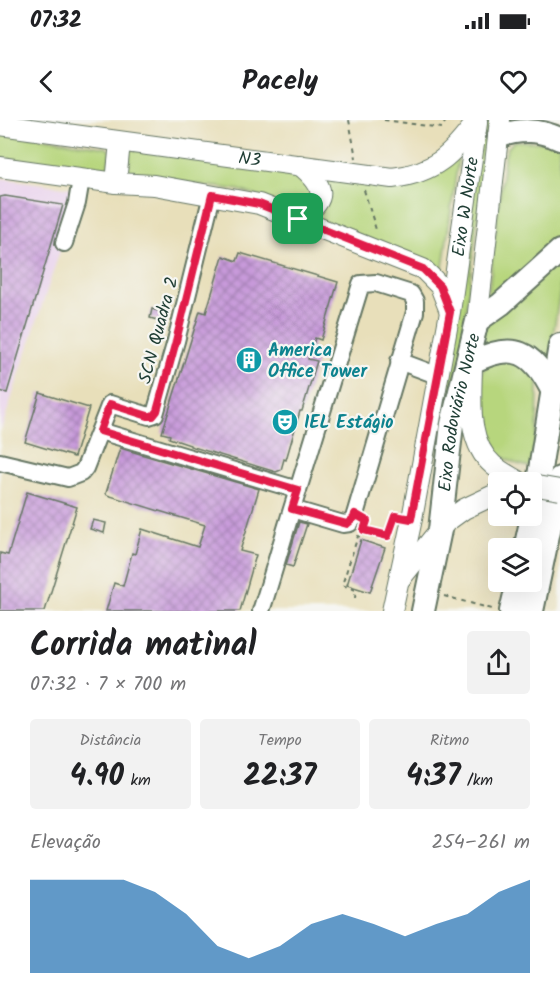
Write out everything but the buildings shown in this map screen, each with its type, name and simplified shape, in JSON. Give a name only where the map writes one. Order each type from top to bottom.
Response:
[{"type":"highway","points":[[499,128],[546,133],[560,139]]},
{"type":"highway","name":"Eixo Rodoviário Norte","points":[[423,611],[440,530],[452,424],[477,321],[501,304],[560,251]]},
{"type":"highway","points":[[527,538],[560,345]]},
{"type":"highway","points":[[472,362],[498,353],[522,354],[534,361],[543,371],[553,392]]},
{"type":"highway","points":[[532,611],[560,478]]},
{"type":"highway","points":[[511,611],[516,592]]},
{"type":"main road","name":"N3","points":[[0,125],[392,178],[413,176],[449,155],[461,143],[477,120]]},
{"type":"main road","name":"Eixo W Norte","points":[[392,611],[439,376],[477,120]]},
{"type":"main road","name":"Eixo W Norte","points":[[499,128],[472,362],[472,418],[476,440],[483,454],[493,465],[504,472]]},
{"type":"main road","points":[[116,183],[120,142]]},
{"type":"main road","points":[[298,219],[317,205],[320,197],[320,186],[316,178],[300,165]]},
{"type":"main road","points":[[0,167],[81,179],[154,185],[259,204],[423,269],[434,277],[440,286],[450,312]]},
{"type":"main road","points":[[542,487],[560,490]]},
{"type":"main road","points":[[398,581],[446,522],[464,509],[488,497]]},
{"type":"street","points":[[64,243],[77,203],[81,179]]},
{"type":"street","name":"SCN Quadra 2","points":[[0,462],[68,478],[75,476],[85,468],[110,404],[148,416],[153,416],[157,411],[212,195]]},
{"type":"street","points":[[261,611],[359,288],[363,283],[376,283],[413,296],[415,312],[354,518],[347,524],[292,509]]},
{"type":"street","points":[[399,361],[439,376]]},
{"type":"street","points":[[100,431],[298,490]]},
{"type":"path","points":[[349,120],[359,173],[383,253]]},
{"type":"path","points":[[384,120],[442,128],[446,120]]},
{"type":"path","points":[[355,514],[367,521],[362,537],[358,536],[342,585],[356,590],[355,598]]},
{"type":"path","points":[[364,530],[388,536],[395,516],[411,519]]},
{"type":"path","points":[[444,596],[499,611]]},
{"type":"shaded area","points":[[0,178],[72,188],[74,208],[0,433]]},
{"type":"green space","points":[[481,120],[490,120],[458,388],[445,388]]},
{"type":"green space","points":[[0,131],[107,148],[110,151],[108,167],[100,171],[0,158]]},
{"type":"green space","points":[[514,141],[560,143],[560,291],[548,368],[482,348],[504,160],[507,149]]},
{"type":"green space","points":[[129,149],[300,171],[315,193],[298,210],[239,190],[126,175],[130,161]]},
{"type":"green space","points":[[455,159],[458,160],[442,274],[430,264],[309,216],[320,174],[389,184]]},
{"type":"green space","points":[[508,354],[538,380],[537,432],[530,467],[503,458],[495,451],[489,443],[482,422],[481,374],[486,366]]},
{"type":"place","name":"America Office Tower","points":[[249,360]]},
{"type":"place","name":"IEL Estágio","points":[[285,422]]},
{"type":"route","points":[[212,195],[259,204],[298,219],[423,269],[434,277],[440,286],[450,312],[411,519],[395,516],[388,536],[364,530],[367,521],[355,514],[350,523],[343,524],[292,509],[298,490],[100,431],[110,404],[148,416],[153,416],[157,411],[212,195]]}]
